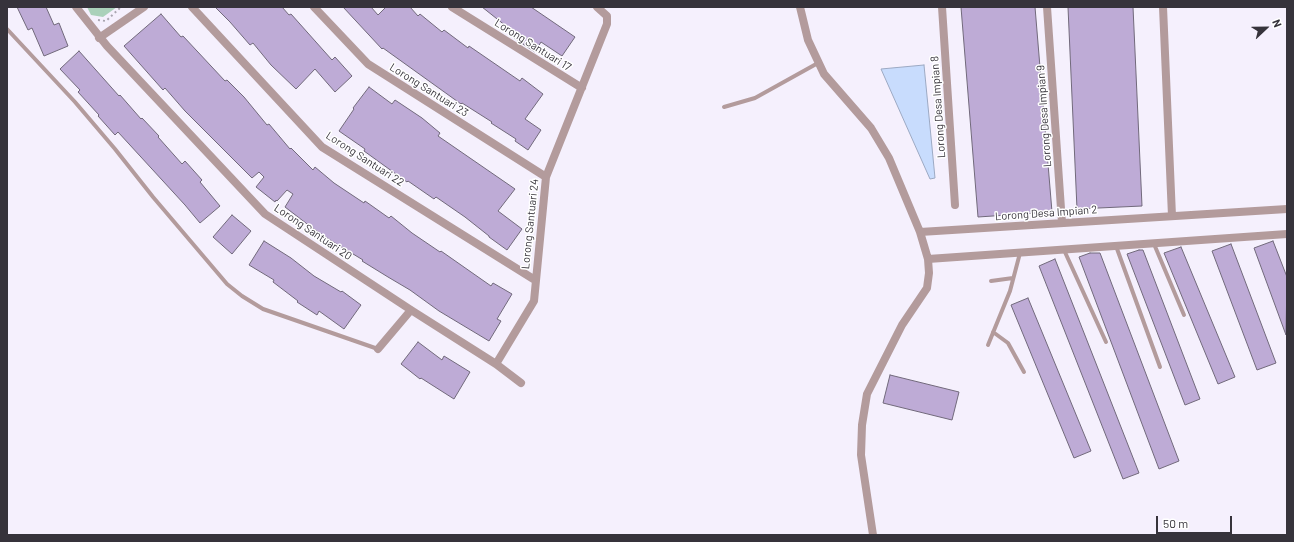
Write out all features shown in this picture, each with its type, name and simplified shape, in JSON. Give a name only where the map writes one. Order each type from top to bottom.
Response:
[{"type":"street","name":"Lorong Santuari 20","points":[[76,7],[99,38],[266,214],[411,310],[496,364],[521,383]]},
{"type":"street","points":[[99,38],[144,7]]},
{"type":"street","name":"Lorong Santuari 22","points":[[192,7],[322,147],[535,280]]},
{"type":"street","name":"Lorong Santuari 23","points":[[314,7],[368,64],[546,177]]},
{"type":"street","name":"Lorong Santuari 17","points":[[452,7],[582,88]]},
{"type":"street","name":"Lorong Santuari 24","points":[[496,364],[534,301],[546,177],[607,24],[607,16],[598,7]]},
{"type":"street","points":[[800,7],[808,40],[824,74],[871,128],[889,158],[920,232],[928,259],[929,273],[927,288],[902,325],[868,394],[862,425],[861,455],[873,535]]},
{"type":"street","name":"Lorong Desa Impian 8","points":[[942,7],[955,205]]},
{"type":"street","name":"Lorong Desa Impian 9","points":[[1048,7],[1062,223]]},
{"type":"street","points":[[1163,7],[1172,216]]},
{"type":"street","name":"Lorong Desa Impian 2","points":[[920,232],[1287,209]]},
{"type":"street","points":[[928,259],[1287,234]]},
{"type":"street","points":[[378,349],[411,310]]},
{"type":"lane","points":[[7,29],[75,102],[227,284],[242,296],[263,309],[378,349]]},
{"type":"lane","points":[[724,107],[755,98],[819,63]]},
{"type":"lane","points":[[1154,243],[1184,315]]},
{"type":"lane","points":[[1116,246],[1160,367]]},
{"type":"lane","points":[[1064,250],[1106,342]]},
{"type":"lane","points":[[988,345],[1010,291],[1020,253]]},
{"type":"lane","points":[[991,282],[1013,278]]},
{"type":"lane","points":[[993,332],[1008,343],[1024,372]]},
{"type":"path","points":[[95,19],[106,21],[121,7]]},
{"type":"green space","points":[[87,7],[117,7],[103,17],[91,15]]},
{"type":"water","points":[[924,65],[935,178],[930,179],[881,69]]},
{"type":"building","points":[[17,7],[46,7],[54,25],[59,23],[68,46],[44,56],[32,28],[28,30]]},
{"type":"building","points":[[215,7],[282,7],[289,15],[291,14],[332,60],[335,57],[352,76],[335,92],[315,69],[296,89],[271,65],[253,43],[250,45]]},
{"type":"building","points":[[343,7],[371,7],[378,15],[386,7],[410,7],[418,16],[420,14],[442,32],[444,30],[468,48],[469,46],[520,81],[522,78],[543,94],[525,119],[541,130],[528,150],[515,141],[516,139],[491,123],[492,122],[462,103],[461,104],[383,48],[382,49]]},
{"type":"building","points":[[482,7],[531,7],[575,37],[562,56],[541,42],[535,52],[514,38],[516,34]]},
{"type":"building","points":[[961,7],[1035,7],[1052,212],[978,217]]},
{"type":"building","points":[[1068,7],[1133,7],[1142,206],[1077,209]]},
{"type":"building","points":[[161,14],[181,37],[183,36],[225,81],[227,80],[244,97],[267,125],[269,124],[290,149],[291,148],[313,170],[315,167],[334,183],[364,203],[365,201],[389,218],[391,216],[412,233],[440,252],[441,251],[491,286],[493,283],[512,294],[497,319],[501,321],[489,341],[439,311],[410,290],[362,261],[363,260],[311,227],[285,207],[293,194],[287,190],[275,202],[256,187],[264,177],[259,172],[252,178],[185,111],[165,88],[163,90],[124,46]]},
{"type":"building","points":[[79,51],[119,96],[120,95],[141,119],[142,118],[159,136],[158,137],[182,164],[185,161],[202,180],[200,182],[220,206],[200,223],[118,132],[115,135],[78,92],[80,90],[60,69]]},
{"type":"building","points":[[369,87],[392,104],[395,100],[422,118],[440,133],[438,136],[515,189],[498,211],[522,229],[507,250],[465,217],[436,197],[434,199],[408,181],[407,182],[339,131],[354,109],[353,108]]},
{"type":"building","points":[[232,215],[251,231],[232,254],[213,237]]},
{"type":"building","points":[[264,241],[291,258],[314,276],[341,292],[342,291],[361,305],[344,329],[319,311],[317,315],[297,302],[298,301],[273,282],[274,280],[249,265]]},
{"type":"building","points":[[1273,241],[1287,277],[1286,335],[1254,248]]},
{"type":"building","points":[[1231,244],[1276,363],[1257,370],[1212,251]]},
{"type":"building","points":[[1181,247],[1235,377],[1218,384],[1164,253]]},
{"type":"building","points":[[1143,250],[1200,399],[1185,405],[1127,254]]},
{"type":"building","points":[[1090,253],[1100,253],[1179,461],[1159,469],[1079,257]]},
{"type":"building","points":[[1055,259],[1139,473],[1123,479],[1039,266]]},
{"type":"building","points":[[1028,298],[1091,451],[1074,458],[1011,305]]},
{"type":"building","points":[[418,342],[442,360],[444,356],[470,372],[454,399],[421,378],[420,379],[401,364]]},
{"type":"building","points":[[890,375],[959,392],[952,420],[883,403]]}]
